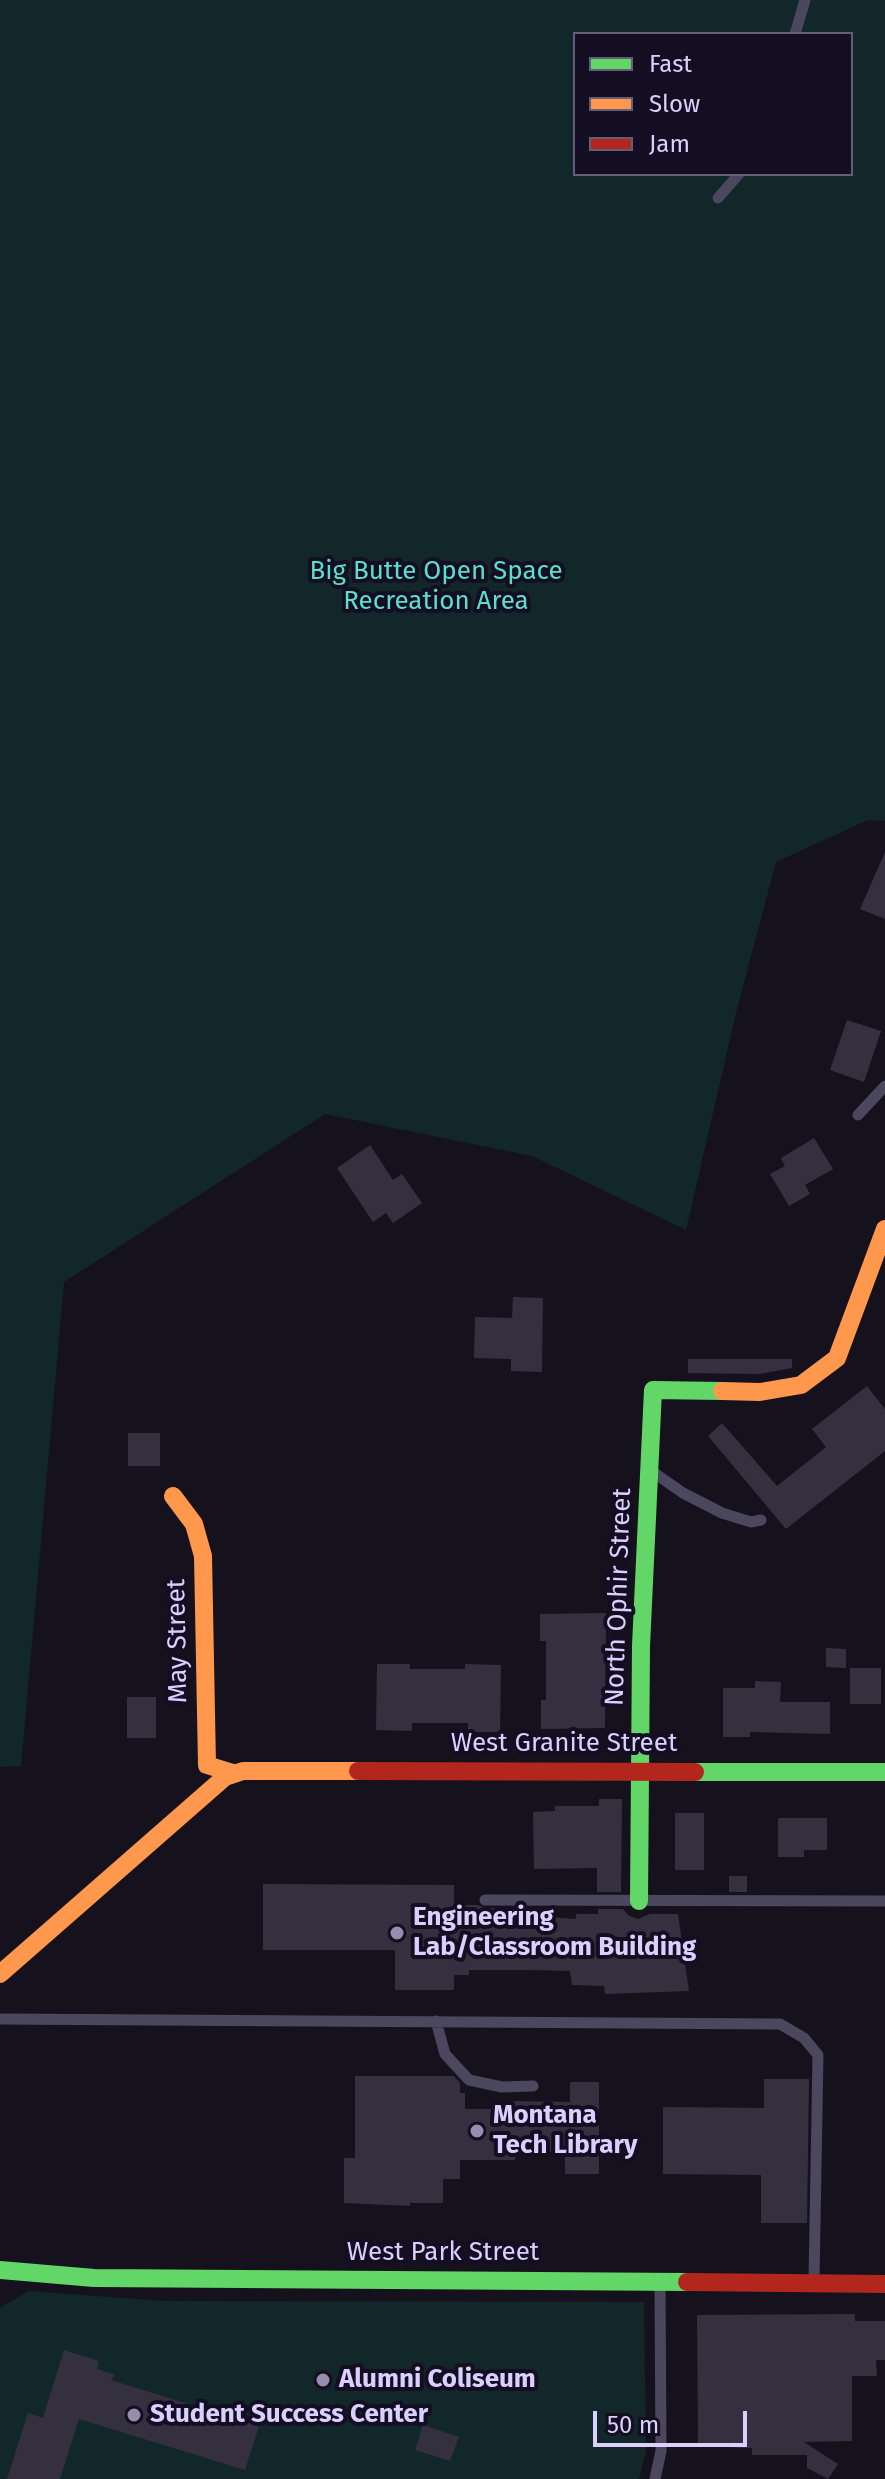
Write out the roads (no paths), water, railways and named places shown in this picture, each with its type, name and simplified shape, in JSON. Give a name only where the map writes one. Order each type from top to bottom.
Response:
[{"type":"street","name":"North Ophir Street","points":[[639,1901],[641,1646],[653,1390],[760,1392],[801,1385],[837,1358],[885,1229]]},
{"type":"street","name":"May Street","points":[[173,1496],[194,1524],[203,1556],[207,1765],[238,1772]]},
{"type":"street","name":"West Granite Street","points":[[238,1772],[885,1772]]},
{"type":"street","points":[[0,1974],[207,1791],[238,1772]]},
{"type":"street","name":"West Park Street","points":[[10,2274],[94,2278],[885,2284]]},
{"type":"lane","points":[[796,32],[805,0]]},
{"type":"lane","points":[[718,198],[737,176]]},
{"type":"lane","points":[[858,1115],[885,1086]]},
{"type":"lane","points":[[649,1469],[683,1493],[722,1513],[751,1522],[761,1520]]},
{"type":"lane","points":[[485,1900],[885,1901]]},
{"type":"lane","points":[[0,2019],[780,2024],[804,2038],[818,2055],[814,2283]]},
{"type":"lane","points":[[436,2021],[445,2054],[469,2080],[502,2087],[533,2086]]},
{"type":"lane","points":[[655,2479],[661,2451],[660,2282]]},
{"type":"place","name":"Engineering Lab/Classroom Building","points":[[397,1933]]},
{"type":"place","name":"Montana Tech Library","points":[[477,2131]]},
{"type":"place","name":"Alumni Coliseum","points":[[323,2380]]},
{"type":"place","name":"Student Success Center","points":[[134,2415]]},
{"type":"park label","name":"Big Butte Open Space Recreation Area","points":[[436,587]]}]
